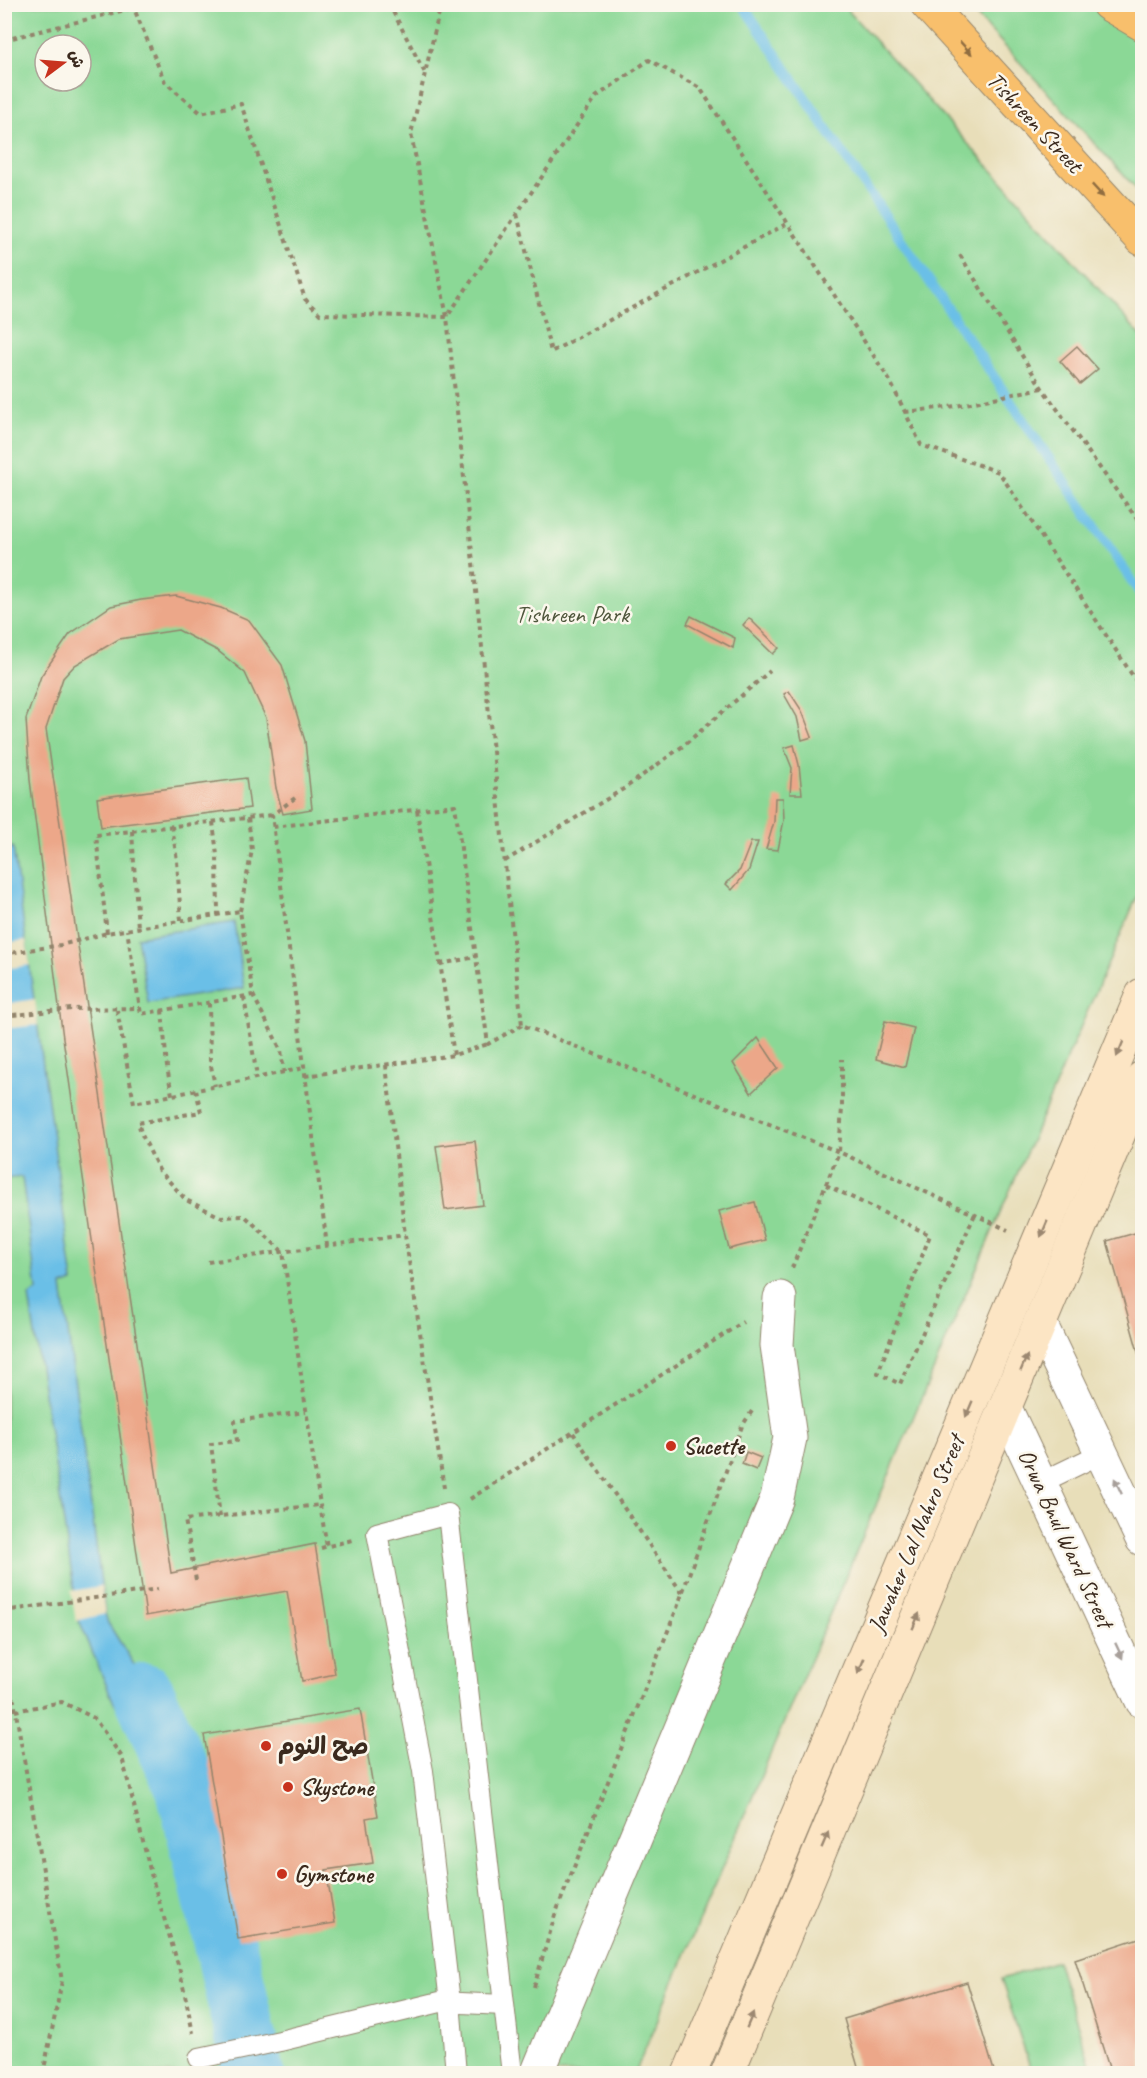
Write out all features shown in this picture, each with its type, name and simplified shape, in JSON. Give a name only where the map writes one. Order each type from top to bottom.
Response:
[{"type":"main road","name":"Tishreen Street","points":[[927,4],[1143,239]]},
{"type":"main road","points":[[1108,4],[1143,24]]},
{"type":"main road","name":"Jawaher Lal Nahro Street","points":[[689,2073],[1143,995]]},
{"type":"main road","name":"Jawaher Lal Nahro Street","points":[[727,2073],[1143,1078]]},
{"type":"street","points":[[537,2073],[777,1498],[790,1438],[777,1345],[780,1298]]},
{"type":"street","points":[[1041,1323],[1141,1530]]},
{"type":"street","name":"Orwa Bnul Ward Street","points":[[1005,1408],[1143,1701]]},
{"type":"lane","points":[[1040,1484],[1102,1453]]},
{"type":"lane","points":[[456,2073],[423,1772],[377,1533],[448,1514],[512,2073]]},
{"type":"lane","points":[[199,2058],[440,2002],[505,2011]]},
{"type":"path","points":[[389,4],[425,73]]},
{"type":"path","points":[[441,4],[411,134],[447,317],[522,1025]]},
{"type":"path","points":[[4,40],[133,6],[165,82],[201,113],[241,104],[305,299],[320,314],[447,317]]},
{"type":"path","points":[[447,317],[596,97],[649,60],[700,88],[890,381],[921,445],[999,472],[1143,690]]},
{"type":"path","points":[[517,213],[551,352],[788,223]]},
{"type":"path","points":[[960,255],[1042,388],[1143,526]]},
{"type":"path","points":[[904,412],[956,406],[1042,388]]},
{"type":"path","points":[[505,861],[625,788],[684,746],[770,671]]},
{"type":"path","points":[[107,933],[96,835],[272,815],[295,798]]},
{"type":"path","points":[[273,827],[455,806],[488,1044]]},
{"type":"path","points":[[417,810],[454,1055]]},
{"type":"path","points":[[272,815],[327,1246]]},
{"type":"path","points":[[248,818],[252,850],[240,911],[254,995],[281,1050],[284,1072]]},
{"type":"path","points":[[213,822],[217,855],[218,915]]},
{"type":"path","points":[[172,826],[181,921]]},
{"type":"path","points":[[132,831],[138,928]]},
{"type":"path","points":[[4,954],[61,945],[107,933],[240,911]]},
{"type":"path","points":[[127,930],[141,1014],[254,995]]},
{"type":"path","points":[[440,964],[476,957]]},
{"type":"path","points":[[244,997],[257,1077]]},
{"type":"path","points":[[209,1003],[210,1060],[215,1086]]},
{"type":"path","points":[[4,1016],[71,1009],[140,1008]]},
{"type":"path","points":[[117,1010],[134,1103],[304,1068]]},
{"type":"path","points":[[162,1010],[172,1095]]},
{"type":"path","points":[[305,1076],[454,1055],[488,1044],[522,1025]]},
{"type":"path","points":[[522,1025],[839,1152],[1038,1243]]},
{"type":"path","points":[[386,1065],[405,1235],[448,1514],[780,1298],[839,1152],[842,1059]]},
{"type":"path","points":[[196,1090],[201,1112],[138,1123],[159,1170],[186,1200],[221,1217],[245,1216],[283,1252],[327,1547]]},
{"type":"path","points":[[825,1185],[930,1235],[878,1373],[900,1384],[975,1214]]},
{"type":"path","points":[[208,1262],[405,1235]]},
{"type":"path","points":[[505,2011],[530,1998],[555,1915],[682,1594],[742,1426],[753,1408]]},
{"type":"path","points":[[220,1516],[211,1444],[237,1441],[235,1421],[306,1412]]},
{"type":"path","points":[[573,1433],[682,1594]]},
{"type":"path","points":[[195,1580],[185,1520],[320,1505]]},
{"type":"path","points":[[4,1611],[158,1589]]},
{"type":"path","points":[[4,1682],[14,1701],[62,1981],[43,2073]]},
{"type":"path","points":[[15,1711],[62,1702],[94,1718],[122,1757],[152,1878],[180,1971],[199,2058]]},
{"type":"green space","name":"Tishreen Park","points":[[5,5],[843,5],[1142,337],[1142,885],[635,2073],[5,2074]]},
{"type":"green space","points":[[967,5],[1098,5],[1142,32],[1142,195]]},
{"type":"green space","points":[[1057,1961],[1093,2073],[1032,2073],[1001,1979]]},
{"type":"water","points":[[13,847],[73,1282],[62,1286],[105,1613],[108,1623],[145,1682],[177,1762],[254,2073],[236,2073],[202,1938],[175,1813],[151,1751],[114,1703],[79,1621],[29,1296],[37,1291],[22,1177],[5,1179],[4,850]]},
{"type":"water","points":[[234,922],[244,988],[148,1003],[137,937]]},
{"type":"pier","points":[[26,940],[30,965],[5,969],[5,943]]},
{"type":"pier","points":[[35,999],[38,1025],[5,1029],[5,1004]]},
{"type":"pier","points":[[101,1586],[105,1614],[76,1621],[71,1591]]},
{"type":"building","points":[[1077,346],[1098,369],[1080,384],[1060,361]]},
{"type":"building","points":[[176,596],[221,608],[249,620],[282,665],[305,741],[312,809],[283,814],[276,788],[266,718],[245,673],[218,651],[178,630],[119,639],[75,665],[63,678],[46,729],[171,1573],[315,1544],[335,1674],[302,1681],[287,1591],[146,1616],[63,1038],[30,780],[26,719],[41,676],[70,634],[111,606]]},
{"type":"building","points":[[691,616],[735,638],[733,648],[687,624]]},
{"type":"building","points":[[749,618],[779,648],[773,654],[743,625]]},
{"type":"building","points":[[789,691],[802,711],[812,737],[802,740],[797,717],[784,694]]},
{"type":"building","points":[[794,745],[802,794],[790,794],[792,768],[784,748]]},
{"type":"building","points":[[246,778],[250,808],[101,827],[97,798]]},
{"type":"building","points":[[775,798],[783,798],[784,820],[778,850],[766,849],[774,822]]},
{"type":"building","points":[[751,842],[758,842],[749,870],[732,890],[726,884],[740,870]]},
{"type":"building","points":[[885,1021],[914,1028],[905,1067],[876,1059]]},
{"type":"building","points":[[758,1038],[778,1068],[751,1093],[733,1063]]},
{"type":"building","points":[[475,1141],[483,1205],[445,1210],[436,1146]]},
{"type":"building","points":[[755,1202],[765,1240],[729,1249],[719,1211]]},
{"type":"building","points":[[1142,1231],[1142,1366],[1107,1241]]},
{"type":"building","points":[[746,1452],[761,1458],[756,1470],[742,1464]]},
{"type":"building","points":[[360,1709],[378,1816],[366,1818],[373,1863],[326,1870],[335,1923],[238,1939],[204,1735]]},
{"type":"building","points":[[1142,1937],[1142,2074],[1111,2074],[1075,1959]]},
{"type":"building","points":[[967,1982],[995,2074],[860,2074],[844,2019]]},
{"type":"waterway","points":[[742,4],[1142,596]]},
{"type":"waterway","points":[[144,1694],[187,1789],[254,2074]]},
{"type":"place","name":"Sucette","points":[[671,1446]]},
{"type":"place","name":"صح النوم","points":[[266,1746]]},
{"type":"place","name":"Skystone","points":[[288,1787]]},
{"type":"place","name":"Gymstone","points":[[282,1874]]}]
